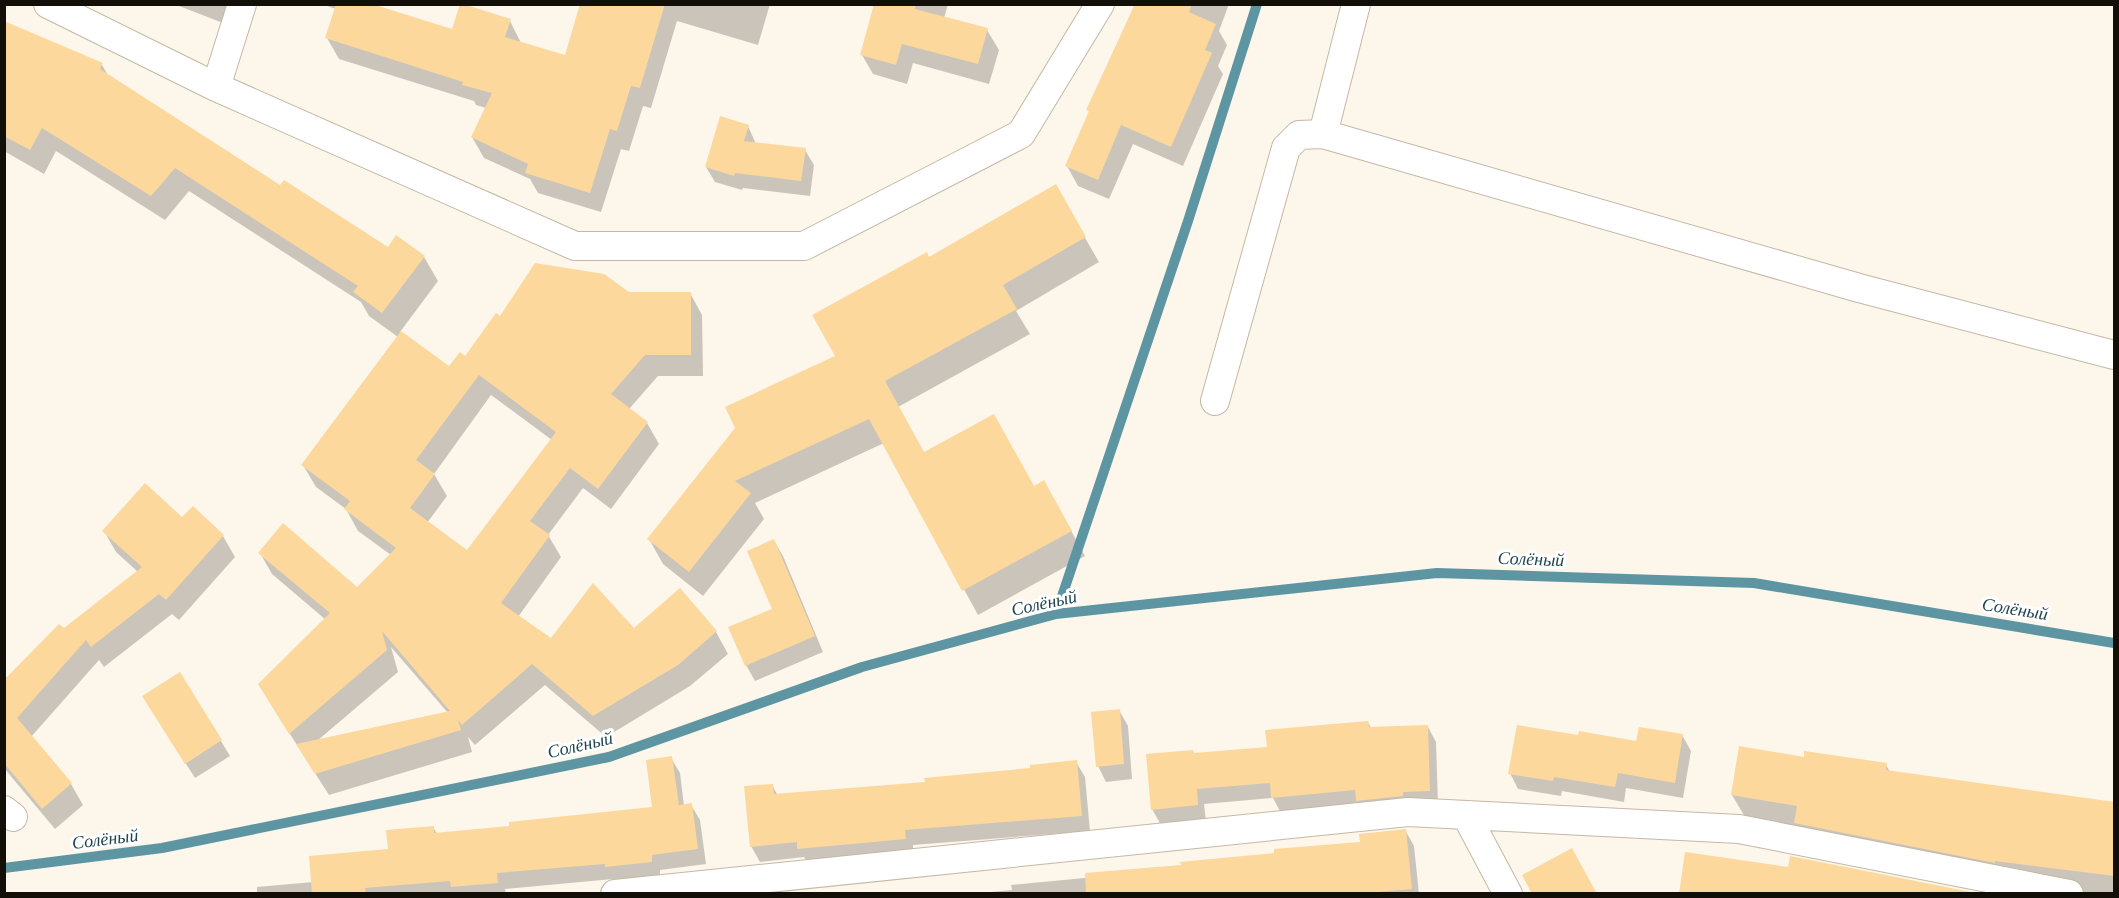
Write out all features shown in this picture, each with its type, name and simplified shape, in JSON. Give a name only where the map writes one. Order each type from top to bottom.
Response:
[{"type":"street","points":[[48,4],[216,87],[575,246],[804,246],[1021,134],[1100,4]]},
{"type":"street","points":[[216,87],[242,4]]},
{"type":"street","points":[[1323,134],[1356,4]]},
{"type":"street","points":[[1215,401],[1286,148],[1299,135],[1323,134],[1859,288],[2115,355]]},
{"type":"street","points":[[615,894],[1408,812],[1739,829],[2069,894]]},
{"type":"street","points":[[1466,815],[1508,894]]},
{"type":"building","points":[[336,4],[372,4],[452,29],[460,4],[463,4],[511,19],[505,37],[565,55],[580,4],[665,4],[640,88],[631,86],[617,131],[610,129],[590,193],[525,173],[528,164],[471,137],[492,93],[325,38]]},
{"type":"building","points":[[874,4],[916,4],[915,9],[988,28],[978,64],[902,44],[896,65],[860,55]]},
{"type":"building","points":[[1135,4],[1192,4],[1189,12],[1216,24],[1205,50],[1212,53],[1171,147],[1121,125],[1098,180],[1065,166],[1089,111],[1086,110]]},
{"type":"building","points":[[4,21],[103,63],[100,69],[280,185],[284,180],[388,247],[396,235],[425,256],[382,313],[353,292],[358,286],[175,168],[151,196],[42,128],[30,150],[4,136]]},
{"type":"building","points":[[720,116],[749,125],[744,141],[806,148],[801,181],[735,173],[734,176],[705,167]]},
{"type":"building","points":[[1056,184],[1086,237],[1003,285],[1017,309],[885,381],[924,452],[994,414],[1034,486],[1044,480],[1072,531],[962,591],[869,419],[735,481],[751,493],[689,572],[647,539],[735,428],[725,407],[835,356],[812,315],[927,252],[929,257]]},
{"type":"building","points":[[535,263],[604,274],[629,292],[691,292],[691,355],[645,355],[611,394],[648,422],[598,489],[570,468],[530,521],[550,535],[501,603],[551,638],[593,583],[634,628],[680,588],[717,631],[678,665],[593,716],[532,664],[462,725],[458,720],[461,730],[315,774],[296,744],[450,711],[382,631],[387,650],[289,734],[258,684],[330,613],[258,553],[283,523],[357,587],[396,548],[344,509],[350,501],[301,465],[401,331],[449,366],[460,352],[465,356],[496,313],[500,316]],"holes":[[[479,375],[556,432],[467,550],[410,508],[435,474],[416,460]]]},
{"type":"building","points":[[145,483],[182,517],[193,506],[224,535],[166,600],[159,594],[91,647],[86,640],[17,718],[72,783],[42,809],[4,763],[4,680],[59,624],[64,628],[142,567],[102,531]]},
{"type":"building","points":[[774,539],[815,636],[745,666],[728,627],[772,609],[747,551]]},
{"type":"building","points":[[180,672],[222,740],[185,764],[142,696]]},
{"type":"building","points":[[1120,709],[1124,764],[1096,767],[1091,712]]},
{"type":"building","points":[[1368,721],[1369,727],[1428,725],[1430,791],[1403,792],[1403,796],[1356,801],[1355,790],[1271,798],[1270,783],[1197,789],[1198,805],[1151,810],[1146,754],[1267,747],[1265,730]]},
{"type":"building","points":[[1517,725],[1578,735],[1579,731],[1636,741],[1639,727],[1683,734],[1675,783],[1618,773],[1615,787],[1554,777],[1553,781],[1508,774]]},
{"type":"building","points":[[1739,746],[1804,757],[1804,751],[1887,763],[1886,770],[2115,802],[2115,876],[1995,861],[1995,863],[1794,823],[1797,806],[1731,795]]},
{"type":"building","points":[[672,756],[679,805],[692,803],[698,849],[652,855],[652,862],[497,873],[498,883],[451,887],[450,881],[365,888],[366,894],[312,894],[309,856],[388,849],[386,830],[434,826],[434,833],[509,826],[509,822],[652,807],[646,760]]},
{"type":"building","points":[[1077,760],[1082,816],[905,830],[906,839],[797,849],[797,842],[750,847],[744,786],[773,784],[774,794],[925,782],[924,778],[1030,768],[1030,765]]},
{"type":"building","points":[[1406,829],[1412,889],[1354,894],[1086,894],[1085,873],[1181,865],[1180,862],[1274,853],[1274,849],[1360,842],[1359,834]]},
{"type":"building","points":[[1572,848],[1597,894],[1532,894],[1522,875]]},
{"type":"building","points":[[1685,852],[1788,867],[1790,856],[1981,894],[1679,894]]},
{"type":"waterway","points":[[1056,614],[1188,221],[1257,4]]},
{"type":"waterway","name":"Солёный","points":[[4,868],[162,848],[609,757],[862,667],[1056,614],[1437,573],[1754,583],[2114,643]]}]
